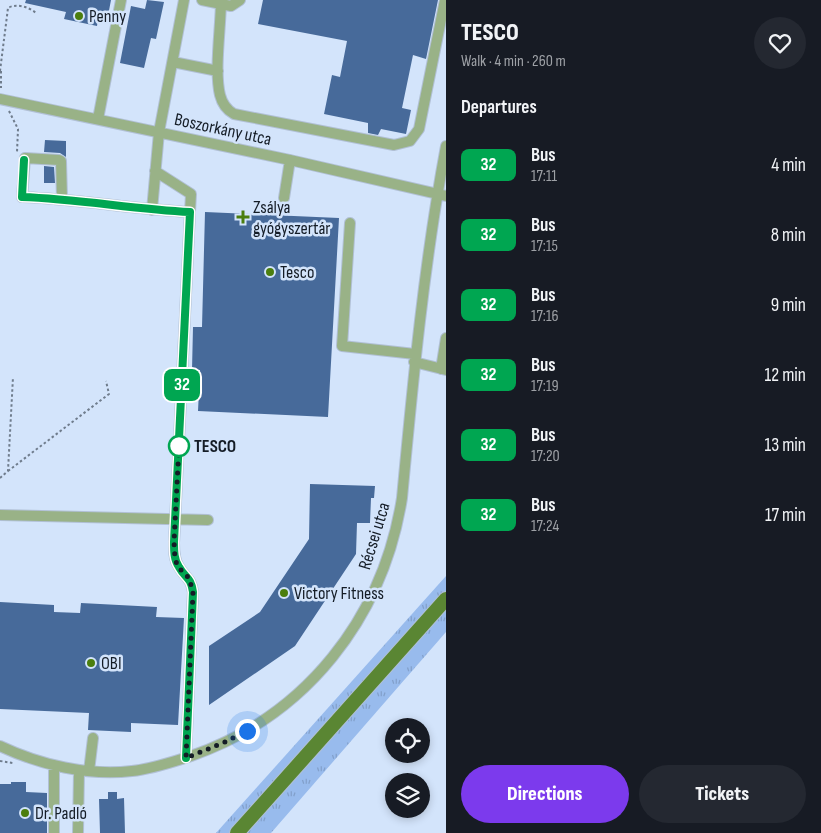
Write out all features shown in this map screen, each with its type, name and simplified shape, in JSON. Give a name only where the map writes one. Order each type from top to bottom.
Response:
[{"type":"main road","points":[[237,833],[446,599]]},
{"type":"street","points":[[98,119],[121,0]]},
{"type":"street","points":[[152,210],[159,132],[184,0]]},
{"type":"street","points":[[202,0],[221,2],[231,6],[240,0]]},
{"type":"street","points":[[221,2],[218,71],[221,99],[226,108],[234,114],[394,145],[405,144],[413,139],[419,129],[445,0]]},
{"type":"street","points":[[173,62],[218,71]]},
{"type":"street","name":"Boszorkány utca","points":[[1,99],[290,160],[442,195]]},
{"type":"street","name":"Récsei utca","points":[[0,751],[14,758],[84,771],[133,771],[186,758],[247,731],[287,704],[320,673],[348,637],[362,614],[382,573],[399,518],[415,358],[442,195],[446,146]]},
{"type":"street","points":[[62,199],[61,161],[29,158],[24,160],[22,197],[62,199],[152,210],[190,212]]},
{"type":"street","points":[[284,198],[290,160]]},
{"type":"street","points":[[155,171],[191,194],[174,542],[175,559],[178,567],[189,578],[193,592],[186,758]]},
{"type":"street","points":[[350,223],[342,346],[415,358],[444,369],[446,338]]},
{"type":"street","points":[[0,515],[208,520]]},
{"type":"street","points":[[78,833],[84,771],[93,738]]},
{"type":"street","name":"Récsei utca","points":[[0,746],[14,758]]},
{"type":"street","points":[[54,765],[54,833]]},
{"type":"path","points":[[17,155],[18,129],[1,99],[0,71],[8,8],[14,5],[29,7],[36,13]]},
{"type":"path","points":[[8,471],[14,377]]},
{"type":"path","points":[[0,478],[108,394],[106,381]]},
{"type":"path","points":[[0,762],[14,758]]},
{"type":"green space","points":[[446,576],[446,632],[271,833],[216,833]]},
{"type":"building","name":"Penny","points":[[26,0],[111,0],[107,21],[98,19],[97,26],[64,19],[66,12],[25,3]]},
{"type":"building","points":[[147,0],[164,2],[156,39],[151,38],[144,68],[120,63],[131,6],[145,9]]},
{"type":"building","points":[[263,0],[438,0],[426,59],[413,55],[402,108],[411,110],[406,134],[381,129],[378,135],[368,133],[368,123],[324,114],[332,75],[340,77],[347,41],[258,24]]},
{"type":"building","points":[[45,140],[66,141],[66,157],[60,153],[44,152]]},
{"type":"building","points":[[44,166],[54,167],[55,183],[44,183]]},
{"type":"building","name":"Tesco","points":[[205,212],[339,218],[328,417],[198,411],[200,370],[192,370],[193,327],[202,327]]},
{"type":"building","points":[[310,484],[375,486],[374,498],[371,498],[370,523],[357,523],[356,554],[295,646],[209,705],[209,646],[260,612],[309,539]]},
{"type":"building","name":"OBI","points":[[0,602],[54,605],[54,612],[80,613],[81,603],[157,607],[156,617],[184,618],[178,725],[131,723],[131,732],[88,730],[89,713],[0,709]]},
{"type":"building","name":"Dr. Padló","points":[[11,782],[26,782],[26,792],[47,793],[47,833],[0,833],[0,784],[11,784]]},
{"type":"building","points":[[108,792],[117,792],[117,799],[124,798],[125,833],[100,833],[99,799],[108,799]]},
{"type":"bus line","name":"32","points":[[24,160],[22,197],[62,199],[152,210],[190,212],[174,542],[175,559],[178,567],[189,578],[192,583],[193,592],[186,758]]},
{"type":"place","name":"Penny","points":[[79,16]]},
{"type":"place","name":"Zsálya gyógyszertár","points":[[243,217]]},
{"type":"place","name":"Tesco","points":[[270,272]]},
{"type":"place","name":"TESCO","points":[[179,446]]},
{"type":"place","name":"Victory Fitness","points":[[284,593]]},
{"type":"place","name":"OBI","points":[[91,663]]},
{"type":"place","name":"Dr. Padló","points":[[25,813]]},
{"type":"route","points":[[179,446],[174,542],[175,559],[178,567],[192,583],[193,592],[186,758],[247,731]]}]
